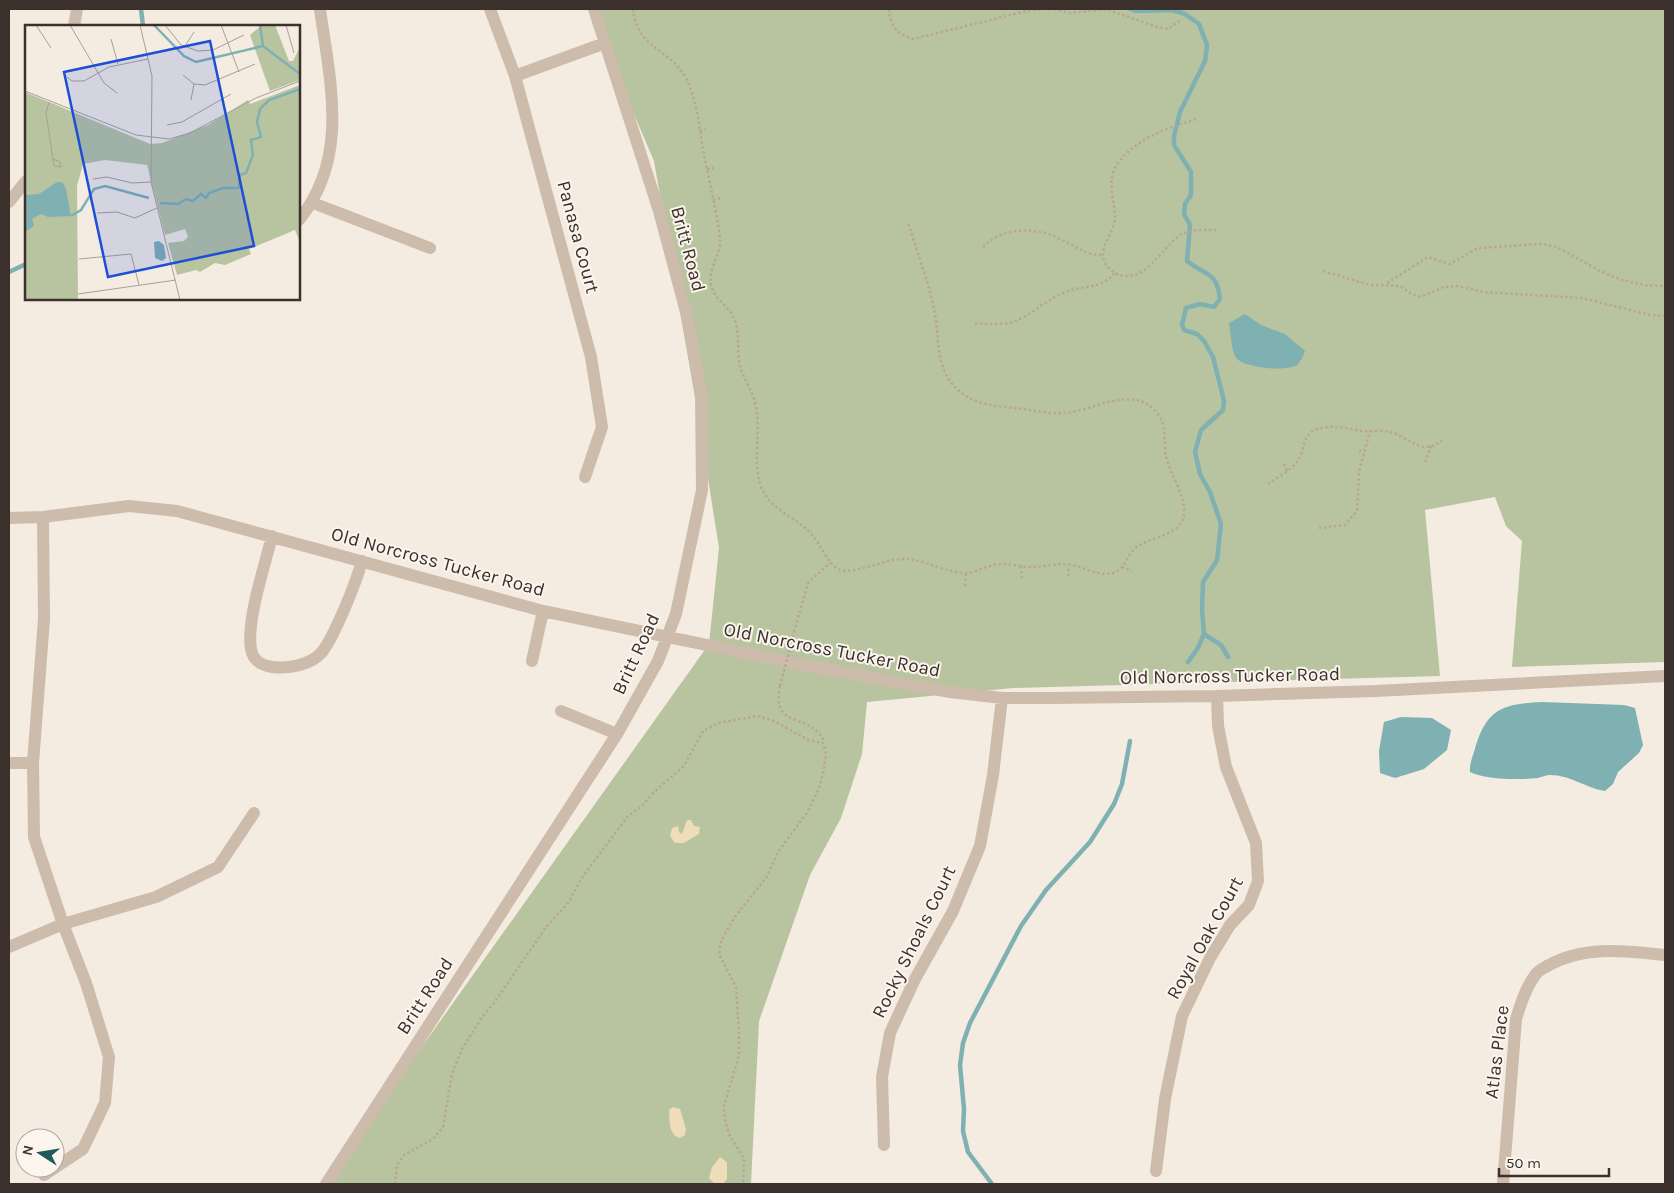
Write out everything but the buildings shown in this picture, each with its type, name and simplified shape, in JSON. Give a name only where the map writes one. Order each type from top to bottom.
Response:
[{"type":"street","points":[[74,25],[77,9]]},
{"type":"street","points":[[300,219],[313,203],[328,167],[334,115],[320,9]]},
{"type":"street","name":"Panasa Court","points":[[490,9],[515,76],[591,357],[602,427],[585,477]]},
{"type":"street","name":"Britt Road","points":[[326,1184],[617,734],[658,661],[678,605],[702,490],[701,392],[686,312],[659,212],[594,9]]},
{"type":"street","points":[[515,76],[605,43]]},
{"type":"street","points":[[9,202],[25,182]]},
{"type":"street","points":[[313,203],[430,248]]},
{"type":"street","name":"Old Norcross Tucker Road","points":[[9,518],[129,506],[177,511],[543,611],[950,692],[1002,698],[1217,696],[1376,691],[1665,676]]},
{"type":"street","points":[[43,516],[44,620],[33,763],[34,837],[63,924],[86,983],[109,1057],[105,1103],[83,1149],[65,1161]]},
{"type":"street","points":[[272,536],[252,620],[250,648],[254,659],[262,664],[275,667],[294,666],[309,662],[322,652],[354,585],[362,561]]},
{"type":"street","points":[[532,661],[543,611]]},
{"type":"street","name":"Royal Oak Court","points":[[1156,1171],[1165,1099],[1182,1016],[1210,958],[1230,925],[1249,905],[1258,881],[1256,843],[1226,767],[1218,726],[1217,696]]},
{"type":"street","name":"Rocky Shoals Court","points":[[884,1145],[882,1077],[890,1033],[915,979],[953,911],[980,846],[993,775],[1002,698]]},
{"type":"street","points":[[561,711],[617,734]]},
{"type":"street","points":[[9,763],[33,763]]},
{"type":"street","points":[[9,947],[63,924],[156,897],[218,867],[254,813]]},
{"type":"street","name":"Atlas Place","points":[[1503,1184],[1516,1019],[1523,995],[1537,972],[1562,958],[1584,952],[1625,951],[1665,955]]},
{"type":"path","points":[[633,9],[636,26],[643,38],[674,63],[686,79],[695,103],[714,200],[720,244],[711,274],[711,284],[714,294],[733,316],[737,329],[740,368],[756,405],[757,461],[761,486],[765,496],[778,510],[810,533],[830,563],[840,570],[849,571],[890,559],[907,559],[966,573],[994,565],[1069,565],[1104,574],[1116,572],[1122,567],[1130,553],[1138,547],[1177,528],[1183,521],[1184,510],[1179,485],[1166,456],[1165,428],[1159,415],[1149,405],[1137,401],[1120,400],[1104,402],[1077,411],[1062,413],[982,404],[964,396],[950,382],[942,367],[935,315],[908,222]]},
{"type":"path","points":[[889,9],[889,18],[897,32],[913,39],[922,39],[1031,10],[1053,9],[1070,13],[1106,10],[1168,29],[1182,18]]},
{"type":"path","points":[[1196,119],[1168,128],[1144,140],[1127,153],[1114,171],[1111,184],[1115,219],[1103,248],[1106,266],[1115,273],[1125,276],[1142,272],[1183,234],[1195,230],[1216,230]]},
{"type":"path","points":[[700,130],[706,129]]},
{"type":"path","points":[[707,169],[714,168]]},
{"type":"path","points":[[714,200],[721,198]]},
{"type":"path","points":[[983,247],[1001,233],[1030,230],[1060,239],[1086,254],[1103,255]]},
{"type":"path","points":[[1386,284],[1428,257],[1450,264],[1478,248],[1542,244],[1557,247],[1600,272],[1622,280],[1644,285],[1665,286]]},
{"type":"path","points":[[1322,271],[1370,286],[1386,284],[1400,286],[1412,294],[1421,297],[1444,287],[1457,286],[1483,292],[1582,298],[1650,315],[1665,316]]},
{"type":"path","points":[[975,323],[993,325],[1010,322],[1028,315],[1063,293],[1073,289],[1093,288],[1115,273]]},
{"type":"path","points":[[1268,484],[1287,471],[1299,459],[1305,439],[1310,432],[1331,427],[1392,432],[1418,446],[1431,446],[1442,440]]},
{"type":"path","points":[[1318,528],[1344,525],[1354,518],[1359,504],[1358,472],[1370,431]]},
{"type":"path","points":[[1425,462],[1431,446]]},
{"type":"path","points":[[1359,451],[1365,451]]},
{"type":"path","points":[[1284,464],[1287,471]]},
{"type":"path","points":[[743,1184],[744,1159],[729,1134],[724,1106],[739,1055],[736,986],[719,954],[721,941],[734,918],[766,878],[778,852],[808,811],[820,786],[826,754],[823,739],[815,729],[782,713],[778,706],[780,686],[808,583],[830,563]]},
{"type":"path","points":[[1068,576],[1069,565]]},
{"type":"path","points":[[1021,566],[1022,578]]},
{"type":"path","points":[[1122,567],[1132,571]]},
{"type":"path","points":[[965,586],[966,573]]},
{"type":"path","points":[[395,1184],[397,1165],[404,1155],[433,1139],[443,1127],[452,1074],[462,1049],[482,1017],[494,1003],[546,927],[568,903],[583,876],[628,816],[641,807],[654,792],[684,766],[703,731],[718,723],[758,716],[774,720],[808,740],[823,743]]},
{"type":"green space","points":[[589,9],[1665,9],[1665,662],[1512,667],[1522,541],[1506,526],[1495,497],[1425,510],[1440,676],[1013,688],[867,702],[862,754],[841,818],[810,875],[759,1021],[751,1184],[324,1184],[709,644],[719,548],[654,161]]},
{"type":"sand","points":[[687,820],[691,820],[694,826],[700,827],[699,834],[684,843],[675,843],[670,836],[672,828],[678,826],[679,832],[682,834]]},
{"type":"sand","points":[[673,1107],[680,1109],[686,1129],[685,1135],[680,1138],[673,1134],[670,1127],[669,1110]]},
{"type":"sand","points":[[720,1157],[727,1162],[727,1179],[723,1184],[715,1184],[709,1178],[712,1167]]},
{"type":"water","points":[[1245,314],[1261,325],[1285,334],[1305,351],[1297,365],[1284,368],[1265,368],[1247,364],[1236,358],[1232,346],[1229,323]]},
{"type":"water","points":[[1542,702],[1624,705],[1635,708],[1643,745],[1639,753],[1618,772],[1613,784],[1605,791],[1557,776],[1548,775],[1531,779],[1503,779],[1485,777],[1470,772],[1471,762],[1481,732],[1492,715],[1508,706]]},
{"type":"water","points":[[1401,717],[1432,718],[1451,730],[1447,750],[1424,769],[1395,778],[1380,773],[1379,751],[1384,722]]},
{"type":"waterway","points":[[141,9],[143,25]]},
{"type":"waterway","points":[[1130,9],[1135,11],[1172,10],[1185,14],[1199,24],[1207,45],[1205,61],[1180,112],[1174,136],[1174,145],[1191,172],[1191,195],[1185,204],[1184,214],[1190,225],[1187,261],[1210,275],[1216,283],[1220,299],[1214,307],[1200,304],[1186,308],[1182,325],[1184,330],[1197,334],[1204,341],[1213,357],[1224,401],[1223,410],[1201,430],[1195,452],[1200,474],[1210,492],[1221,524],[1217,560],[1203,582],[1202,609],[1204,634],[1198,648],[1188,662]]},
{"type":"waterway","points":[[9,272],[25,264]]},
{"type":"waterway","points":[[1204,634],[1221,645],[1228,657]]},
{"type":"waterway","points":[[992,1184],[968,1152],[963,1131],[964,1109],[960,1065],[963,1043],[970,1023],[1021,926],[1046,890],[1090,842],[1114,804],[1122,784],[1130,741]]}]
